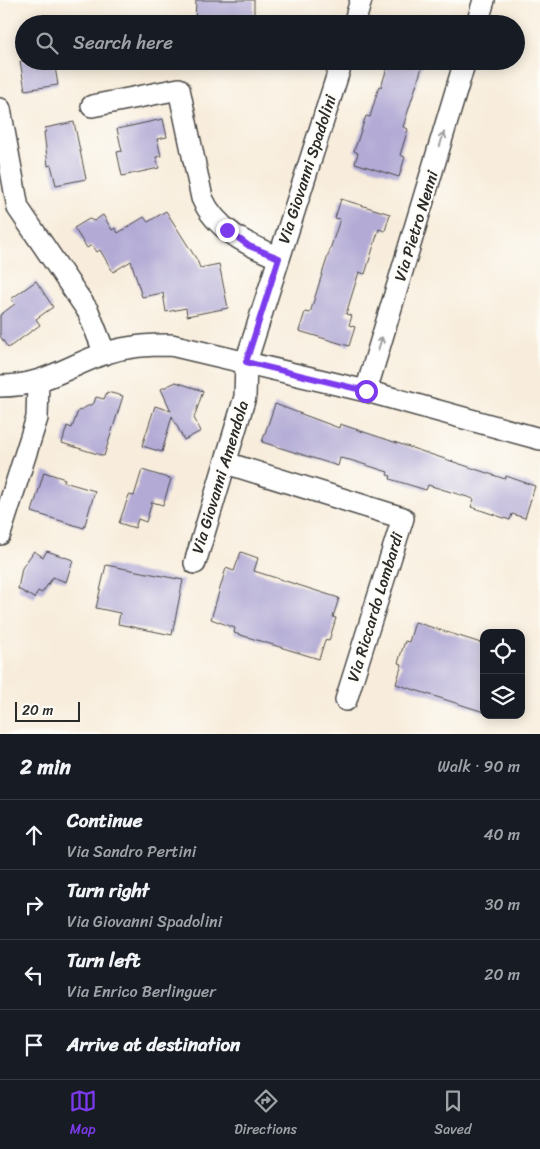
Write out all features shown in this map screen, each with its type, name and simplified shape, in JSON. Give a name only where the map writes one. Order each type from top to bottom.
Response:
[{"type":"street","points":[[357,15],[361,0]]},
{"type":"street","points":[[480,15],[484,0]]},
{"type":"street","name":"Via Giovanni Spadolini","points":[[246,362],[339,70]]},
{"type":"street","name":"Via Pietro Nenni","points":[[366,391],[462,70]]},
{"type":"street","points":[[92,106],[179,89],[202,198],[209,213],[249,246],[279,258]]},
{"type":"street","points":[[0,109],[18,208],[88,311],[106,354]]},
{"type":"street","points":[[0,386],[38,382],[106,354],[140,345],[171,345],[366,391],[540,439]]},
{"type":"street","name":"Via Giovanni Amendola","points":[[194,562],[245,397],[246,362]]},
{"type":"street","points":[[0,534],[37,418],[38,382]]},
{"type":"street","name":"Via Riccardo Lombardi","points":[[226,463],[403,518],[346,700]]},
{"type":"building","points":[[196,0],[254,0],[254,15],[195,15]]},
{"type":"building","points":[[22,70],[56,70],[58,85],[25,90]]},
{"type":"building","points":[[386,70],[421,70],[403,127],[408,129],[400,155],[405,157],[399,177],[355,163],[358,153],[354,151],[366,116],[370,117],[379,86],[381,87]]},
{"type":"building","points":[[163,119],[167,137],[157,139],[161,156],[156,157],[159,168],[122,176],[117,152],[122,151],[117,129]]},
{"type":"building","points":[[74,122],[86,179],[56,185],[51,165],[48,166],[45,128]]},
{"type":"building","points":[[341,199],[390,214],[385,231],[379,229],[365,274],[359,272],[346,314],[352,316],[349,325],[355,327],[349,346],[299,331],[305,312],[310,313],[340,219],[335,218]]},
{"type":"building","points":[[166,211],[197,260],[200,268],[219,264],[228,308],[187,316],[186,308],[166,312],[163,293],[142,297],[131,261],[113,272],[100,250],[97,252],[92,245],[87,248],[74,228],[89,219],[94,221],[103,215],[112,230],[115,228],[118,233],[144,217],[148,222]]},
{"type":"building","points":[[36,281],[53,307],[36,319],[40,325],[8,348],[0,336],[0,315],[15,304],[11,299]]},
{"type":"building","points":[[176,382],[203,391],[194,418],[201,431],[184,440],[172,416],[162,452],[142,446],[155,406],[171,411],[161,389]]},
{"type":"building","points":[[107,392],[123,396],[104,456],[62,443],[67,426],[72,428],[78,411],[94,403],[96,397],[104,399]]},
{"type":"building","points":[[275,404],[339,428],[340,424],[505,479],[506,476],[535,486],[525,518],[512,514],[510,520],[471,507],[474,499],[428,485],[426,490],[390,479],[391,476],[387,475],[388,472],[350,460],[340,458],[338,466],[262,442]]},
{"type":"building","points":[[142,470],[171,479],[163,505],[152,502],[146,522],[138,519],[135,528],[119,523],[129,495],[134,496]]},
{"type":"building","points":[[44,472],[65,479],[64,482],[95,491],[84,528],[32,512]]},
{"type":"building","points":[[34,551],[43,557],[47,551],[73,560],[66,582],[53,577],[42,593],[38,591],[34,598],[18,589],[22,568]]},
{"type":"building","points":[[241,552],[258,558],[254,571],[339,598],[333,617],[336,618],[329,641],[325,640],[319,659],[234,633],[235,628],[211,619],[226,568],[234,571]]},
{"type":"building","points":[[106,565],[183,580],[172,635],[118,624],[120,613],[96,608]]},
{"type":"building","points":[[415,622],[480,643],[480,711],[396,684],[402,664],[398,663],[405,641],[409,642]]},
{"type":"route","points":[[227,230],[249,246],[279,258],[246,362],[366,391]]}]
